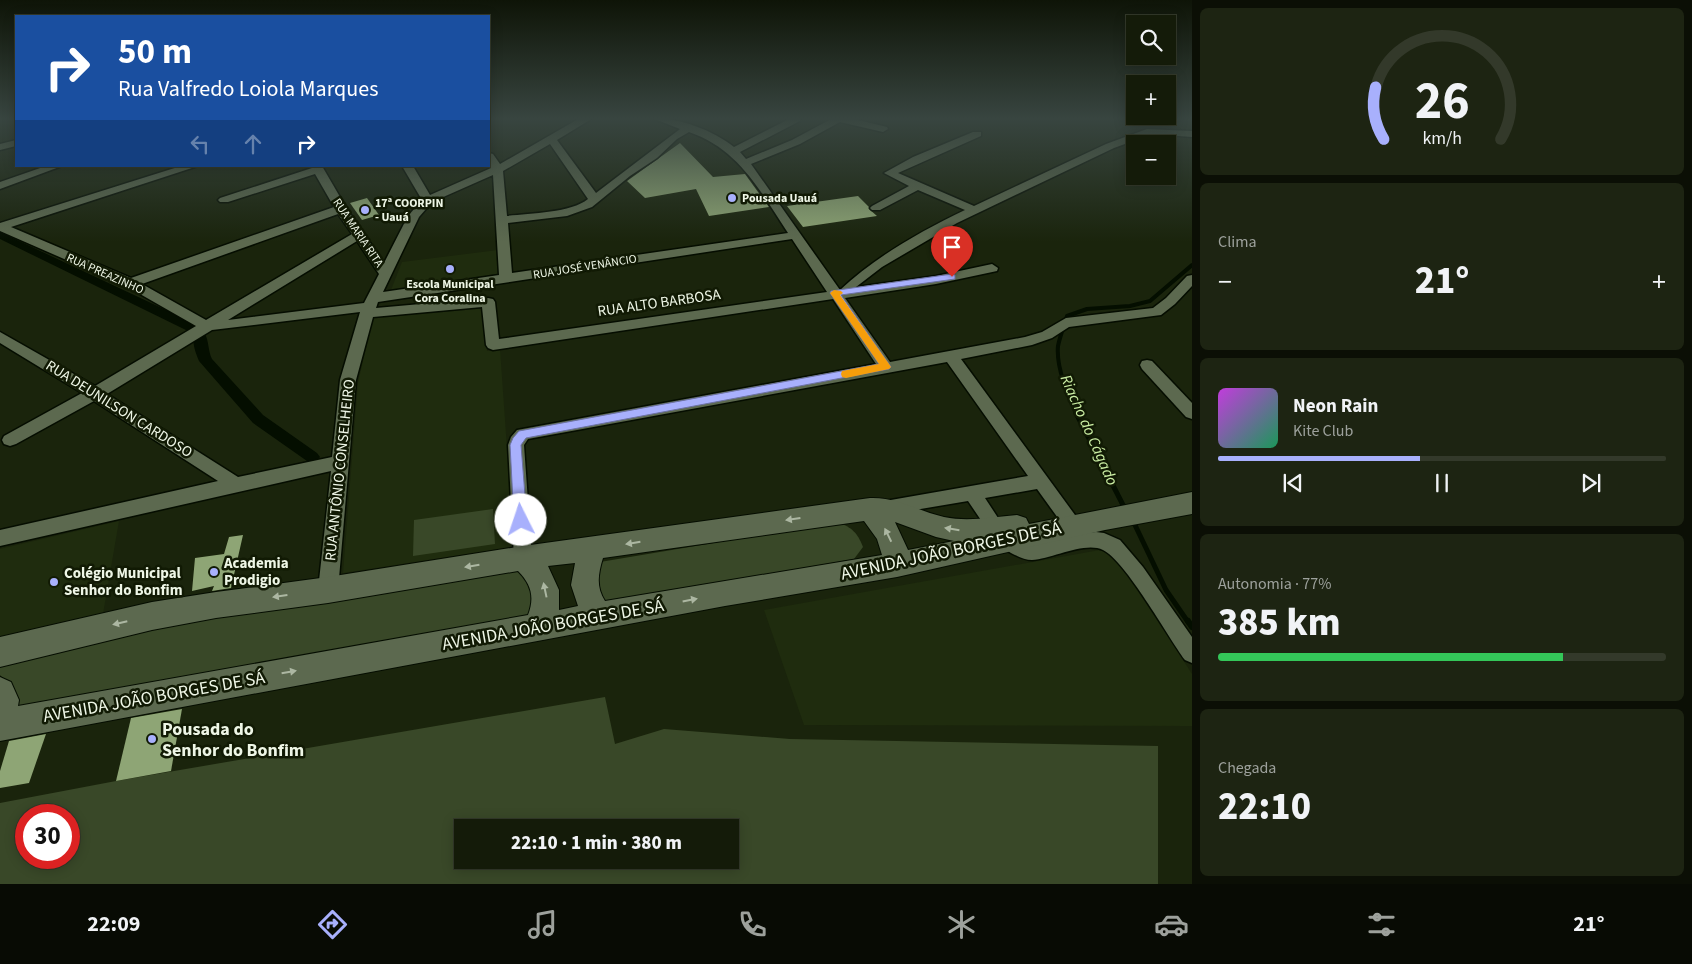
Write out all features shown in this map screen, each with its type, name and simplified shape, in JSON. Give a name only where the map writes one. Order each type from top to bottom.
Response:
[{"type":"main road","name":"AVENIDA JOÃO BORGES DE SÁ","points":[[0,652],[152,616],[795,518],[878,508],[948,528],[1001,534],[1105,519],[1192,503]]},
{"type":"main road","points":[[878,508],[878,517],[890,539],[897,565]]},
{"type":"main road","name":"AVENIDA JOÃO BORGES DE SÁ","points":[[0,725],[725,593],[897,565],[1001,534],[1069,520],[1105,519]]},
{"type":"main road","points":[[593,550],[586,567],[584,585],[588,600],[599,617]]},
{"type":"main road","points":[[523,558],[535,568],[543,581],[547,595],[544,614],[537,628]]},
{"type":"main road","points":[[0,693],[3,700],[0,717]]},
{"type":"street","points":[[491,159],[498,170],[506,279]]},
{"type":"street","points":[[408,167],[428,200],[498,170],[517,159]]},
{"type":"street","points":[[566,159],[595,200]]},
{"type":"street","points":[[502,220],[578,209],[595,200],[615,182],[648,159]]},
{"type":"street","points":[[742,159],[840,293],[886,367]]},
{"type":"street","points":[[745,163],[754,159]]},
{"type":"street","points":[[916,159],[890,172],[892,176],[974,210]]},
{"type":"street","points":[[840,293],[878,264],[903,248],[974,210],[1082,159]]},
{"type":"street","points":[[0,186],[55,167]]},
{"type":"street","points":[[0,227],[190,167]]},
{"type":"street","points":[[224,200],[317,168]]},
{"type":"street","name":"RUA MARIA RITA","points":[[317,168],[341,210],[385,274]]},
{"type":"street","points":[[876,208],[916,186]]},
{"type":"street","name":"RUA ANTÔNIO CONSELHEIRO","points":[[328,590],[348,380],[370,306],[414,216],[428,200]]},
{"type":"street","points":[[131,283],[341,210]]},
{"type":"street","name":"RUA PREAZINHO","points":[[0,227],[131,283],[207,327]]},
{"type":"street","points":[[10,440],[94,394],[358,235]]},
{"type":"street","name":"RUA JOSÉ VENÂNCIO","points":[[370,306],[506,279],[796,235]]},
{"type":"street","name":"RUA ALTO BARBOSA","points":[[370,306],[488,302],[493,345],[936,280],[992,268]]},
{"type":"street","points":[[523,558],[517,441],[523,434],[530,431],[1027,342],[1047,334],[1066,323],[1156,312],[1168,304],[1175,294],[1192,279]]},
{"type":"street","points":[[207,327],[370,306]]},
{"type":"street","name":"RUA DEUNILSON CARDOSO","points":[[0,337],[188,451],[236,484]]},
{"type":"street","points":[[950,356],[1069,520]]},
{"type":"street","points":[[1148,365],[1192,413]]},
{"type":"street","points":[[0,538],[341,462]]},
{"type":"street","name":"AVENIDA JOÃO BORGES DE SÁ","points":[[878,508],[973,494],[1041,481]]},
{"type":"street","name":"AVENIDA JOÃO BORGES DE SÁ","points":[[973,494],[1001,534]]},
{"type":"street","points":[[1001,534],[1025,551],[1032,552],[1098,540],[1112,544],[1137,574],[1192,654]]},
{"type":"shaded area","name":"Escola Municipal Cora Coralina","points":[[498,250],[501,275],[391,290],[402,262]]},
{"type":"shaded area","points":[[482,307],[487,351],[500,349],[514,547],[343,573],[358,383],[373,317]]},
{"type":"shaded area","points":[[493,509],[495,544],[413,556],[414,520]]},
{"type":"shaded area","name":"Colégio Municipal Senhor do Bonfim","points":[[119,521],[103,614],[0,641],[0,549]]},
{"type":"shaded area","points":[[838,522],[854,531],[863,547],[854,559],[606,602],[596,593],[600,562]]},
{"type":"shaded area","points":[[1111,548],[1192,674],[1192,726],[804,725],[764,610]]},
{"type":"shaded area","points":[[516,568],[539,585],[528,619],[14,712],[6,681],[0,675],[0,663],[199,619]]},
{"type":"shaded area","points":[[605,697],[615,744],[664,729],[790,739],[1158,746],[1158,884],[0,884],[0,803],[116,781]]},
{"type":"building","points":[[657,159],[696,159],[713,177],[745,174],[769,207],[709,216],[696,189],[645,198],[627,181]]},
{"type":"building","points":[[858,196],[877,216],[803,227],[787,206]]},
{"type":"building","name":"17ª COORPIN - Uauá","points":[[367,198],[379,215],[362,220],[350,203]]},
{"type":"building","name":"Academia Prodigio","points":[[243,535],[231,588],[212,591],[214,586],[192,591],[195,558],[224,554],[229,537]]},
{"type":"building","name":"Pousada do Senhor do Bonfim","points":[[182,709],[171,771],[116,781],[131,718]]},
{"type":"building","points":[[46,734],[29,783],[0,788],[0,771],[9,741]]},
{"type":"waterway","points":[[0,235],[195,329]]},
{"type":"waterway","name":"Riacho do Cágado","points":[[1077,414],[1063,381],[1058,354],[1058,346],[1067,316],[1087,309],[1130,306],[1150,301],[1192,265]]},
{"type":"waterway","points":[[200,337],[201,349],[206,361],[258,419],[312,457]]},
{"type":"waterway","name":"Riacho do Cágado","points":[[1076,413],[1123,505]]},
{"type":"waterway","name":"Riacho do Cágado","points":[[1135,525],[1166,590],[1188,622]]},
{"type":"waterway","name":"Riacho do Cágado","points":[[1188,621],[1192,627]]},
{"type":"slow traffic","points":[[838,293],[834,293],[886,367],[846,374]]},
{"type":"place","name":"Pousada Uauá","points":[[732,198]]},
{"type":"place","name":"17ª COORPIN - Uauá","points":[[365,210]]},
{"type":"place","name":"Escola Municipal Cora Coralina","points":[[450,269]]},
{"type":"place","name":"Academia Prodigio","points":[[214,572]]},
{"type":"place","name":"Colégio Municipal Senhor do Bonfim","points":[[54,582]]},
{"type":"place","name":"Pousada do Senhor do Bonfim","points":[[152,739]]},
{"type":"route","points":[[521,520],[516,445],[523,434],[530,431],[886,367],[834,293],[897,286],[952,277]]}]
